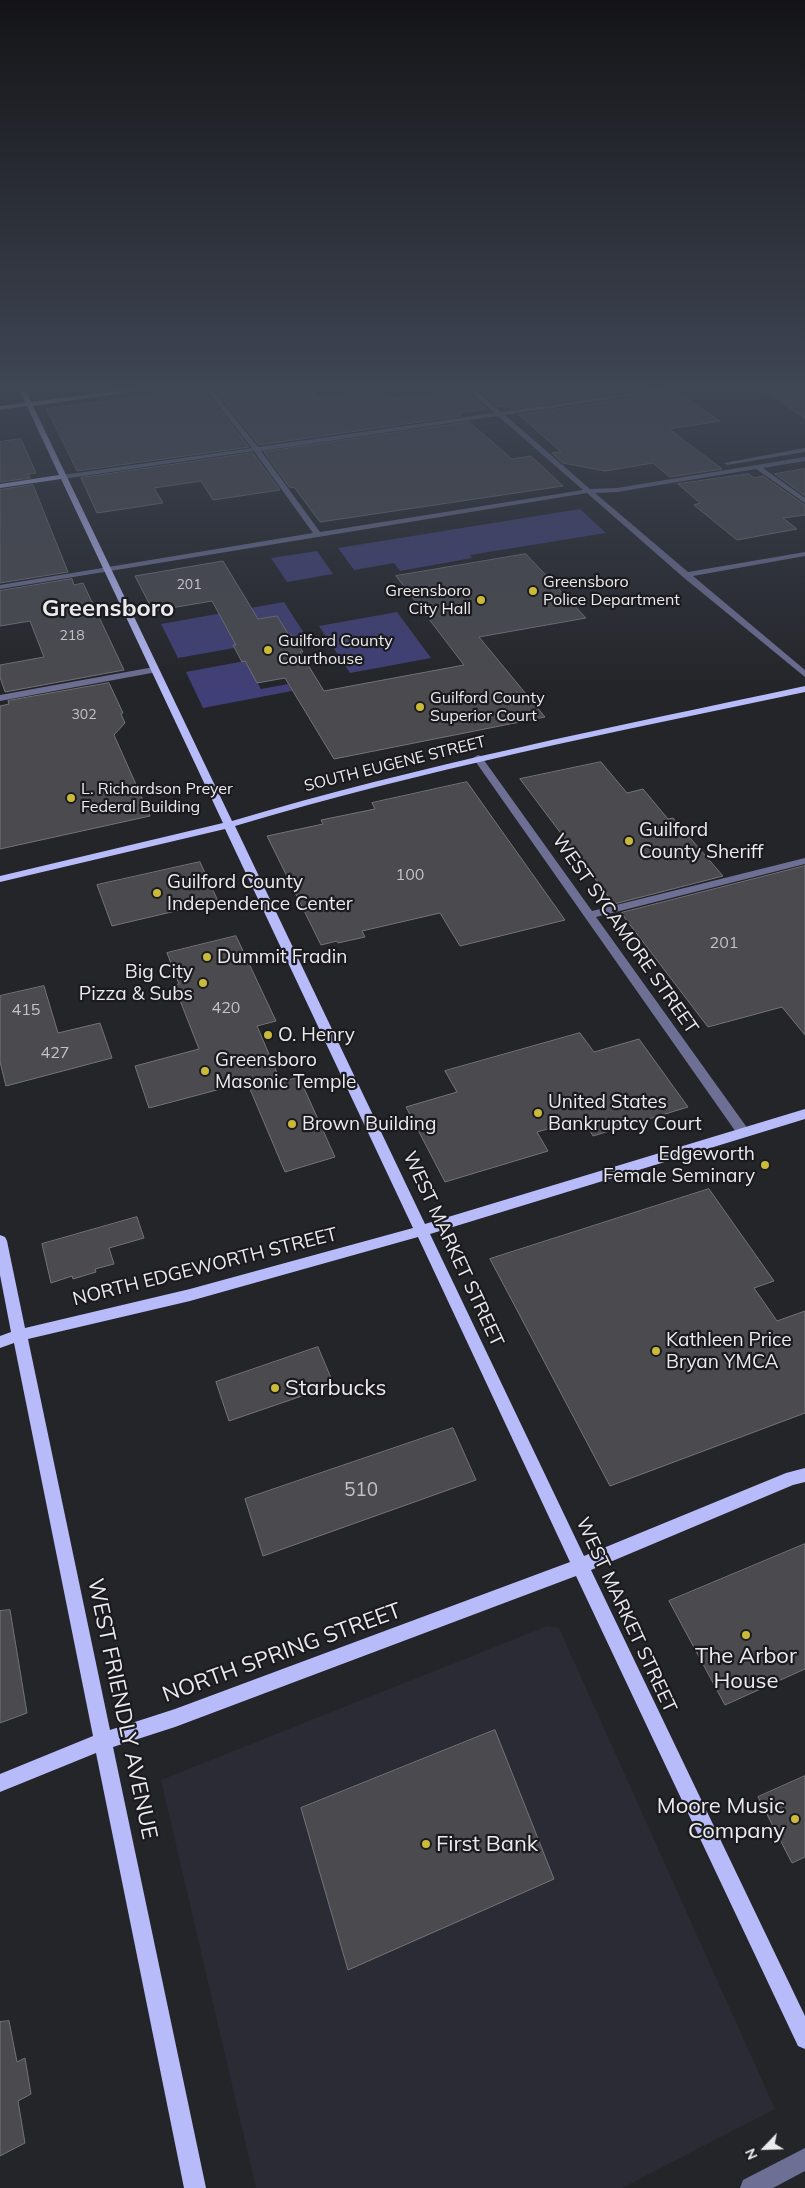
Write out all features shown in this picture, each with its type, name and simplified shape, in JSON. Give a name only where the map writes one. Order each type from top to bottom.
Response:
[{"type":"main road","name":"WEST MARKET STREET","points":[[69,489],[805,2040]]},
{"type":"main road","name":"SOUTH EUGENE STREET","points":[[0,878],[228,825],[302,803],[478,758],[805,689]]},
{"type":"main road","name":"NORTH EDGEWORTH STREET","points":[[0,1342],[20,1335],[190,1295],[421,1231],[805,1114]]},
{"type":"main road","name":"WEST FRIENDLY AVENUE","points":[[0,1241],[195,2188]]},
{"type":"main road","name":"NORTH SPRING STREET","points":[[0,1784],[102,1741],[198,1710],[580,1566],[792,1478],[805,1475]]},
{"type":"street","points":[[285,489],[318,534]]},
{"type":"street","points":[[588,491],[593,489]]},
{"type":"street","points":[[0,587],[588,491],[622,489]]},
{"type":"street","points":[[789,489],[805,501]]},
{"type":"street","points":[[588,491],[805,674]]},
{"type":"street","points":[[686,575],[805,554]]},
{"type":"street","points":[[0,698],[154,670]]},
{"type":"street","name":"WEST SYCAMORE STREET","points":[[478,758],[743,1132]]},
{"type":"street","points":[[590,915],[805,861]]},
{"type":"street","points":[[751,2188],[805,2159]]},
{"type":"shaded area","points":[[580,509],[606,533],[470,555],[472,558],[400,571],[394,563],[354,570],[338,548]]},
{"type":"shaded area","points":[[317,551],[333,574],[287,582],[271,558]]},
{"type":"shaded area","points":[[284,602],[306,636],[294,638],[292,635],[289,635],[277,616],[226,625],[236,645],[233,645],[234,648],[178,658],[161,624]]},
{"type":"shaded area","points":[[397,612],[431,658],[350,673],[319,626]]},
{"type":"shaded area","points":[[245,661],[261,689],[288,684],[292,691],[203,708],[186,672]]},
{"type":"shaded area","points":[[547,1626],[559,1628],[775,2109],[622,2188],[256,2188],[161,1780]]},
{"type":"building","points":[[35,489],[68,572],[0,583],[0,490]]},
{"type":"building","points":[[86,489],[155,489],[163,503],[97,513]]},
{"type":"building","points":[[206,489],[280,490],[213,500]]},
{"type":"building","points":[[296,489],[542,489],[320,522]]},
{"type":"building","points":[[684,489],[782,489],[805,505],[805,515],[783,518],[797,529],[737,540],[694,505],[700,503]]},
{"type":"building","points":[[796,489],[805,489],[805,496]]},
{"type":"building","points":[[526,554],[586,618],[479,637],[545,717],[334,759],[285,678],[257,683],[245,661],[242,662],[233,645],[236,645],[212,601],[153,611],[135,576],[223,561],[258,619],[277,616],[289,635],[292,635],[324,691],[464,665],[396,576]]},
{"type":"building","points":[[72,579],[74,585],[83,583],[124,670],[5,692],[0,677],[0,665],[44,657],[30,621],[0,626],[0,591]]},
{"type":"building","points":[[109,683],[123,713],[121,714],[125,723],[114,735],[150,816],[0,849],[0,706],[9,704],[8,701]]},
{"type":"building","name":"Guilford County Sheriff","points":[[601,762],[627,793],[643,789],[668,819],[673,818],[723,876],[614,904],[520,779]]},
{"type":"building","points":[[467,782],[565,920],[460,946],[440,913],[362,931],[365,937],[321,945],[267,836],[323,824],[321,820],[375,809],[372,803]]},
{"type":"building","name":"Guilford County Independence Center","points":[[200,862],[218,901],[112,926],[97,885]]},
{"type":"building","points":[[805,866],[805,1035],[782,1007],[708,1027],[621,913]]},
{"type":"building","points":[[236,936],[276,1021],[257,1026],[281,1082],[299,1077],[335,1157],[285,1172],[247,1082],[149,1108],[135,1066],[199,1049],[174,985],[179,984],[167,953]]},
{"type":"building","points":[[44,986],[58,1033],[100,1023],[112,1058],[6,1086],[0,1062],[0,996]]},
{"type":"building","name":"United States Bankruptcy Court","points":[[580,1033],[594,1052],[639,1039],[688,1107],[593,1136],[583,1119],[537,1132],[548,1151],[445,1182],[406,1107],[457,1092],[445,1071]]},
{"type":"building","points":[[709,1189],[774,1281],[754,1288],[777,1321],[805,1311],[805,1413],[610,1486],[490,1259]]},
{"type":"building","points":[[137,1217],[144,1238],[109,1248],[114,1264],[95,1269],[96,1272],[73,1279],[72,1276],[51,1283],[42,1244]]},
{"type":"building","points":[[318,1347],[334,1385],[229,1421],[216,1382]]},
{"type":"building","points":[[453,1428],[476,1480],[263,1556],[245,1499]]},
{"type":"building","name":"The Arbor House","points":[[805,1544],[805,1669],[725,1705],[669,1601]]},
{"type":"building","points":[[10,1610],[27,1713],[0,1723],[0,1611]]},
{"type":"building","name":"First Bank","points":[[495,1730],[554,1879],[348,1970],[301,1808]]},
{"type":"building","points":[[805,1776],[805,1857],[792,1863],[758,1797]]},
{"type":"building","points":[[9,2021],[17,2062],[25,2058],[31,2094],[18,2101],[25,2143],[0,2156],[0,2022]]},
{"type":"place","name":"Greensboro Police Department","points":[[533,591]]},
{"type":"place","name":"Greensboro City Hall","points":[[481,600]]},
{"type":"place","name":"Guilford County Courthouse","points":[[268,650]]},
{"type":"place","name":"Guilford County Superior Court","points":[[420,707]]},
{"type":"place","name":"L. Richardson Preyer Federal Building","points":[[71,798]]},
{"type":"place","name":"Guilford County Sheriff","points":[[629,841]]},
{"type":"place","name":"Guilford County Independence Center","points":[[157,893]]},
{"type":"place","name":"Dummit Fradin","points":[[207,957]]},
{"type":"place","name":"Big City Pizza & Subs","points":[[203,983]]},
{"type":"place","name":"O. Henry","points":[[268,1035]]},
{"type":"place","name":"Greensboro Masonic Temple","points":[[205,1071]]},
{"type":"place","name":"United States Bankruptcy Court","points":[[538,1113]]},
{"type":"place","name":"Brown Building","points":[[292,1124]]},
{"type":"place","name":"Edgeworth Female Seminary","points":[[765,1165]]},
{"type":"place","name":"Kathleen Price Bryan YMCA","points":[[656,1351]]},
{"type":"place","name":"Starbucks","points":[[275,1388]]},
{"type":"place","name":"The Arbor House","points":[[746,1635]]},
{"type":"place","name":"Moore Music Company","points":[[795,1819]]},
{"type":"place","name":"First Bank","points":[[426,1844]]},
{"type":"district","name":"Greensboro","points":[[108,609]]}]
